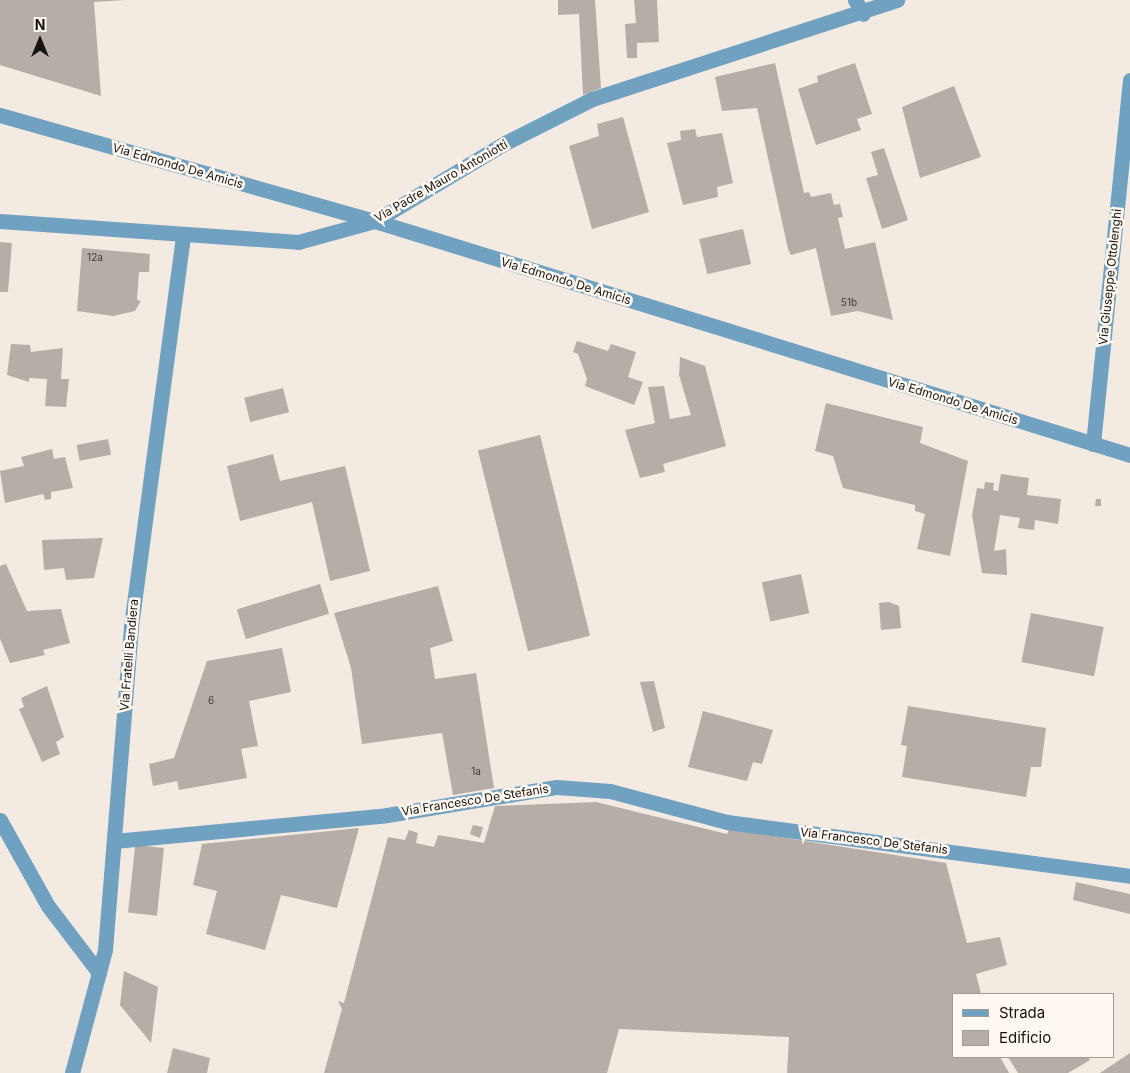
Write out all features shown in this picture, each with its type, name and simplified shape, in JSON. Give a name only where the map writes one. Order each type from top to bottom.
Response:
[{"type":"street","points":[[855,0],[863,14]]},
{"type":"street","name":"Via Padre Mauro Antoniotti","points":[[0,221],[298,242],[375,221],[504,143],[592,99],[863,14],[897,0]]},
{"type":"street","name":"Via Giuseppe Ottolenghi","points":[[1093,444],[1130,80]]},
{"type":"street","name":"Via Edmondo De Amicis","points":[[0,115],[375,221],[1130,455]]},
{"type":"street","name":"Via Fratelli Bandiera","points":[[72,1073],[105,950],[131,626],[183,235]]},
{"type":"street","name":"Via Francesco De Stefanis","points":[[114,841],[387,815],[557,787],[610,791],[727,822],[1130,876]]},
{"type":"street","points":[[0,820],[48,906],[99,972]]},
{"type":"building","points":[[0,0],[125,0],[94,2],[101,96],[0,65]]},
{"type":"building","points":[[558,0],[595,0],[601,88],[583,95],[579,14],[558,15]]},
{"type":"building","points":[[634,0],[657,0],[659,42],[637,43],[637,58],[627,58],[625,24],[636,23]]},
{"type":"building","points":[[775,63],[804,193],[809,192],[811,197],[831,193],[834,205],[840,204],[843,217],[838,218],[845,249],[875,242],[893,320],[858,311],[831,316],[816,248],[791,255],[788,249],[757,108],[722,111],[715,77]]},
{"type":"building","points":[[855,63],[872,114],[857,119],[861,130],[816,145],[798,89],[818,82],[817,76]]},
{"type":"building","points":[[954,86],[981,157],[920,178],[902,107]]},
{"type":"building","points":[[623,117],[649,212],[592,229],[569,146],[599,136],[597,124]]},
{"type":"building","points":[[695,129],[697,137],[722,133],[733,183],[717,187],[718,197],[683,205],[667,143],[681,140],[680,131]]},
{"type":"building","points":[[884,148],[908,220],[882,229],[866,178],[878,175],[871,152]]},
{"type":"building","points":[[743,229],[751,264],[707,274],[699,239]]},
{"type":"building","points":[[0,242],[12,243],[8,292],[0,292]]},
{"type":"building","points":[[82,248],[150,254],[149,272],[139,272],[137,300],[141,301],[135,311],[113,316],[77,311]]},
{"type":"building","points":[[577,341],[608,351],[611,344],[636,352],[628,377],[643,382],[634,405],[585,386],[587,379],[578,354],[573,352]]},
{"type":"building","points":[[11,344],[30,345],[31,352],[63,348],[61,379],[69,379],[66,407],[45,406],[47,379],[29,378],[29,382],[7,375]]},
{"type":"building","points":[[680,357],[705,366],[726,446],[663,464],[665,472],[640,478],[625,430],[655,423],[648,387],[664,386],[670,419],[691,415],[679,375]]},
{"type":"building","points":[[283,388],[289,412],[250,422],[244,398]]},
{"type":"building","points":[[826,403],[923,427],[920,443],[968,461],[950,556],[917,549],[925,514],[915,511],[915,505],[843,488],[833,456],[815,451]]},
{"type":"building","points":[[540,435],[590,636],[528,651],[478,450]]},
{"type":"building","points":[[108,439],[111,455],[80,461],[77,445]]},
{"type":"building","points":[[52,449],[54,459],[65,457],[73,488],[51,492],[51,499],[45,500],[43,494],[5,503],[0,471],[24,466],[21,457]]},
{"type":"building","points":[[273,454],[280,481],[345,466],[370,571],[330,581],[312,502],[240,521],[227,466]]},
{"type":"building","points":[[1001,474],[1029,478],[1027,495],[1061,499],[1058,524],[1035,520],[1034,530],[1018,528],[1020,518],[1000,515],[994,551],[1006,549],[1007,575],[982,573],[972,515],[977,488],[984,489],[985,482],[994,483],[993,490],[998,491]]},
{"type":"building","points":[[1096,499],[1101,499],[1101,506],[1095,506]]},
{"type":"building","points":[[103,538],[94,578],[66,580],[64,568],[44,570],[42,540]]},
{"type":"building","points":[[6,564],[27,611],[61,609],[70,643],[43,650],[45,655],[10,663],[0,639],[0,566]]},
{"type":"building","points":[[801,574],[809,613],[770,621],[762,582]]},
{"type":"building","points":[[320,584],[329,614],[246,639],[237,609]]},
{"type":"building","points":[[438,586],[453,641],[430,648],[435,679],[476,673],[494,788],[453,795],[442,733],[362,744],[351,668],[334,613]]},
{"type":"building","points":[[889,602],[899,606],[901,628],[881,630],[879,603]]},
{"type":"building","points":[[1031,613],[1104,627],[1094,676],[1021,662]]},
{"type":"building","points":[[282,648],[291,692],[249,701],[258,746],[241,749],[247,778],[179,790],[177,781],[153,786],[149,764],[174,758],[207,661]]},
{"type":"building","points":[[654,681],[665,728],[653,732],[640,682]]},
{"type":"building","points":[[47,686],[64,737],[56,742],[60,754],[42,762],[19,709],[24,707],[21,698]]},
{"type":"building","points":[[908,706],[1046,728],[1041,767],[1031,767],[1026,797],[902,777],[907,746],[901,745]]},
{"type":"building","points":[[703,711],[773,730],[762,764],[753,762],[747,781],[688,767]]},
{"type":"building","points":[[596,802],[727,834],[729,829],[946,863],[967,943],[1000,937],[1007,965],[976,974],[981,993],[952,993],[952,1058],[1001,1058],[1009,1073],[787,1073],[789,1037],[619,1029],[607,1073],[324,1073],[342,1009],[338,1001],[344,1003],[388,837],[405,840],[409,830],[418,833],[416,843],[434,847],[438,835],[484,843],[495,806]]},
{"type":"building","points":[[473,825],[483,827],[480,838],[470,834]]},
{"type":"building","points":[[359,828],[337,908],[281,895],[265,950],[206,934],[217,891],[193,885],[202,844]]},
{"type":"building","points":[[135,845],[164,848],[157,916],[128,913]]},
{"type":"building","points":[[1076,882],[1130,894],[1130,914],[1073,900]]},
{"type":"building","points":[[124,971],[158,987],[151,1043],[120,1005]]},
{"type":"building","points":[[173,1048],[210,1058],[207,1073],[167,1073]]},
{"type":"building","points":[[1130,1053],[1130,1073],[1100,1073]]},
{"type":"building","points":[[1009,1058],[1089,1058],[1090,1060],[1068,1073],[1018,1073]]}]
